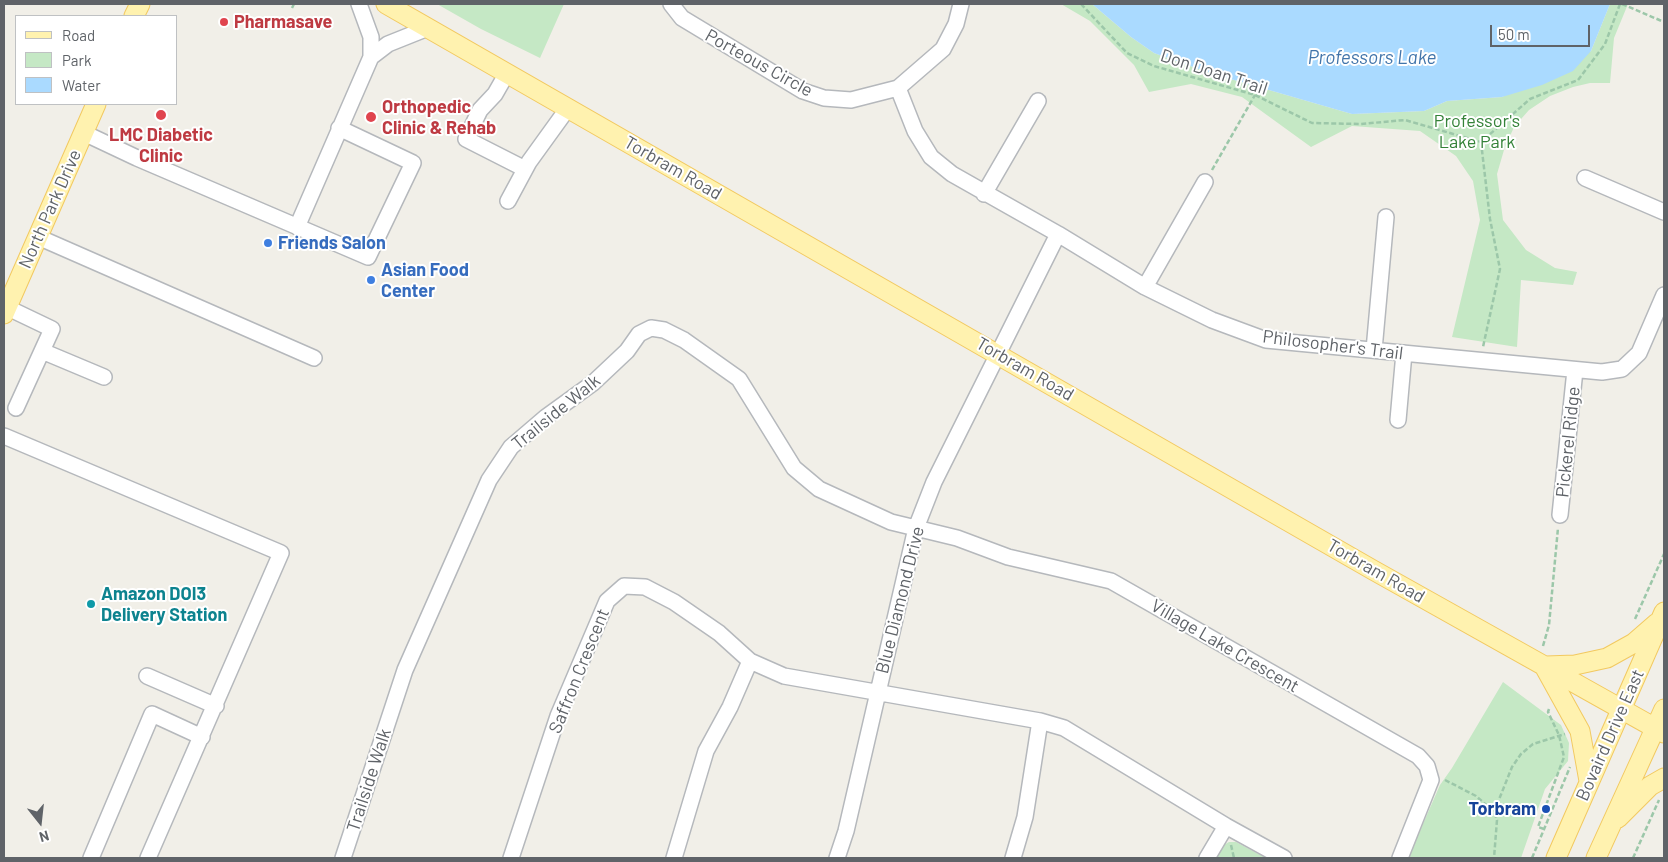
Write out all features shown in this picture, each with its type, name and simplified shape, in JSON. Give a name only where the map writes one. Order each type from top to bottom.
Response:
[{"type":"main road","name":"Torbram Road","points":[[396,6],[428,28],[507,74],[1000,354],[1373,570],[1660,731]]},
{"type":"main road","name":"North Park Drive","points":[[5,310],[96,105]]},
{"type":"main road","points":[[1540,664],[1575,666],[1607,658],[1634,643],[1663,616]]},
{"type":"main road","name":"Bovaird Drive East","points":[[1556,858],[1663,616]]},
{"type":"main road","points":[[1540,664],[1580,731],[1589,781]]},
{"type":"main road","name":"Bovaird Drive East","points":[[1596,858],[1609,827],[1660,731],[1664,709]]},
{"type":"main road","points":[[1609,827],[1650,786],[1663,786]]},
{"type":"street","points":[[297,227],[371,57],[371,37],[359,4]]},
{"type":"street","name":"Porteous Circle","points":[[670,4],[682,18],[803,91],[824,98],[850,100],[898,88],[943,49],[956,24],[961,4]]},
{"type":"street","points":[[371,57],[388,44],[428,28]]},
{"type":"street","points":[[507,74],[495,94],[480,110],[466,139],[525,169]]},
{"type":"street","name":"Philosopher's Trail","points":[[898,88],[915,131],[931,158],[952,174],[984,194],[1058,234],[1145,287],[1212,320],[1266,340],[1602,372],[1622,368],[1639,353],[1664,295]]},
{"type":"street","points":[[984,194],[1038,101]]},
{"type":"street","points":[[508,201],[525,169],[568,108]]},
{"type":"street","points":[[84,133],[368,257],[412,163],[339,128]]},
{"type":"street","points":[[1585,178],[1664,212]]},
{"type":"street","points":[[1145,287],[1205,182]]},
{"type":"street","points":[[1374,350],[1386,217]]},
{"type":"street","name":"Blue Diamond Drive","points":[[838,858],[846,831],[916,528],[934,482],[1000,354],[1058,234]]},
{"type":"street","points":[[38,237],[314,358]]},
{"type":"street","points":[[5,310],[52,328],[16,408]]},
{"type":"street","name":"Trailside Walk","points":[[343,858],[405,670],[489,480],[511,447],[546,417],[593,383],[627,351],[639,334],[651,328],[664,330],[684,340],[738,379],[794,468],[819,489],[891,522],[916,528]]},
{"type":"street","points":[[42,351],[104,377]]},
{"type":"street","points":[[1398,420],[1404,353]]},
{"type":"street","name":"Pickerel Ridge","points":[[1560,515],[1575,370]]},
{"type":"street","points":[[5,438],[281,553],[216,706],[148,858]]},
{"type":"street","name":"Village Lake Crescent","points":[[916,528],[957,538],[1008,557],[1111,581],[1418,756],[1427,766],[1429,774]]},
{"type":"street","name":"Saffron Crescent","points":[[511,858],[558,716],[607,601],[624,586],[645,587],[674,602],[719,633],[750,661],[784,676],[877,692]]},
{"type":"street","points":[[674,858],[706,751],[730,707],[750,661]]},
{"type":"street","points":[[147,676],[216,706]]},
{"type":"street","points":[[877,692],[1040,721],[1064,728],[1226,826],[1284,858]]},
{"type":"street","points":[[90,858],[152,714],[202,737]]},
{"type":"street","points":[[1013,858],[1026,817],[1040,721]]},
{"type":"street","points":[[1400,858],[1431,780],[1429,774]]},
{"type":"street","points":[[1207,858],[1226,826]]},
{"type":"path","points":[[292,8],[294,4]]},
{"type":"path","name":"Don Doan Trail","points":[[1082,4],[1127,53],[1154,66],[1255,95],[1312,123],[1361,124],[1405,120],[1481,142]]},
{"type":"path","points":[[1481,361],[1500,269],[1490,218],[1481,142],[1530,100],[1578,80],[1605,44],[1621,4],[1664,22]]},
{"type":"path","points":[[1205,182],[1255,95]]},
{"type":"path","points":[[1540,664],[1549,625],[1560,515]]},
{"type":"path","points":[[1632,627],[1664,554]]},
{"type":"path","points":[[1544,829],[1538,826],[1564,756],[1559,735],[1548,712],[1549,709]]},
{"type":"path","points":[[1494,812],[1512,767],[1521,754],[1533,744],[1559,735],[1571,735]]},
{"type":"path","points":[[1532,858],[1571,764]]},
{"type":"path","points":[[1429,774],[1454,783],[1476,796],[1494,812],[1496,820],[1494,858]]},
{"type":"path","points":[[1633,858],[1663,786]]},
{"type":"green space","points":[[437,4],[564,4],[540,58],[481,29]]},
{"type":"green space","name":"Professor's Lake Park","points":[[1061,4],[1092,4],[1131,37],[1154,53],[1210,73],[1352,114],[1424,111],[1447,101],[1502,97],[1591,51],[1610,4],[1628,4],[1614,38],[1610,83],[1590,83],[1573,87],[1550,96],[1529,110],[1514,127],[1504,150],[1497,174],[1503,220],[1526,250],[1555,268],[1577,272],[1573,285],[1521,280],[1517,347],[1452,337],[1480,220],[1473,181],[1456,156],[1420,131],[1352,126],[1311,147],[1242,97],[1191,84],[1149,92],[1134,65],[1090,21]]},
{"type":"green space","points":[[1503,682],[1561,725],[1569,743],[1568,761],[1545,789],[1521,858],[1408,858],[1440,785]]},
{"type":"green space","points":[[1229,842],[1236,842],[1266,858],[1215,858],[1222,846]]},
{"type":"water","name":"Professors Lake","points":[[1092,4],[1610,4],[1591,51],[1573,71],[1542,85],[1502,97],[1447,101],[1424,111],[1352,114],[1210,73],[1154,53],[1131,37]]},
{"type":"place","name":"Pharmasave","points":[[224,22]]},
{"type":"place","name":"LMC Diabetic Clinic","points":[[161,115]]},
{"type":"place","name":"Orthopedic Clinic & Rehab","points":[[371,117]]},
{"type":"place","name":"Friends Salon","points":[[268,243]]},
{"type":"place","name":"Asian Food Center","points":[[371,280]]},
{"type":"place","name":"Amazon DOI3 Delivery Station","points":[[91,604]]},
{"type":"place","name":"Torbram","points":[[1546,809]]}]
